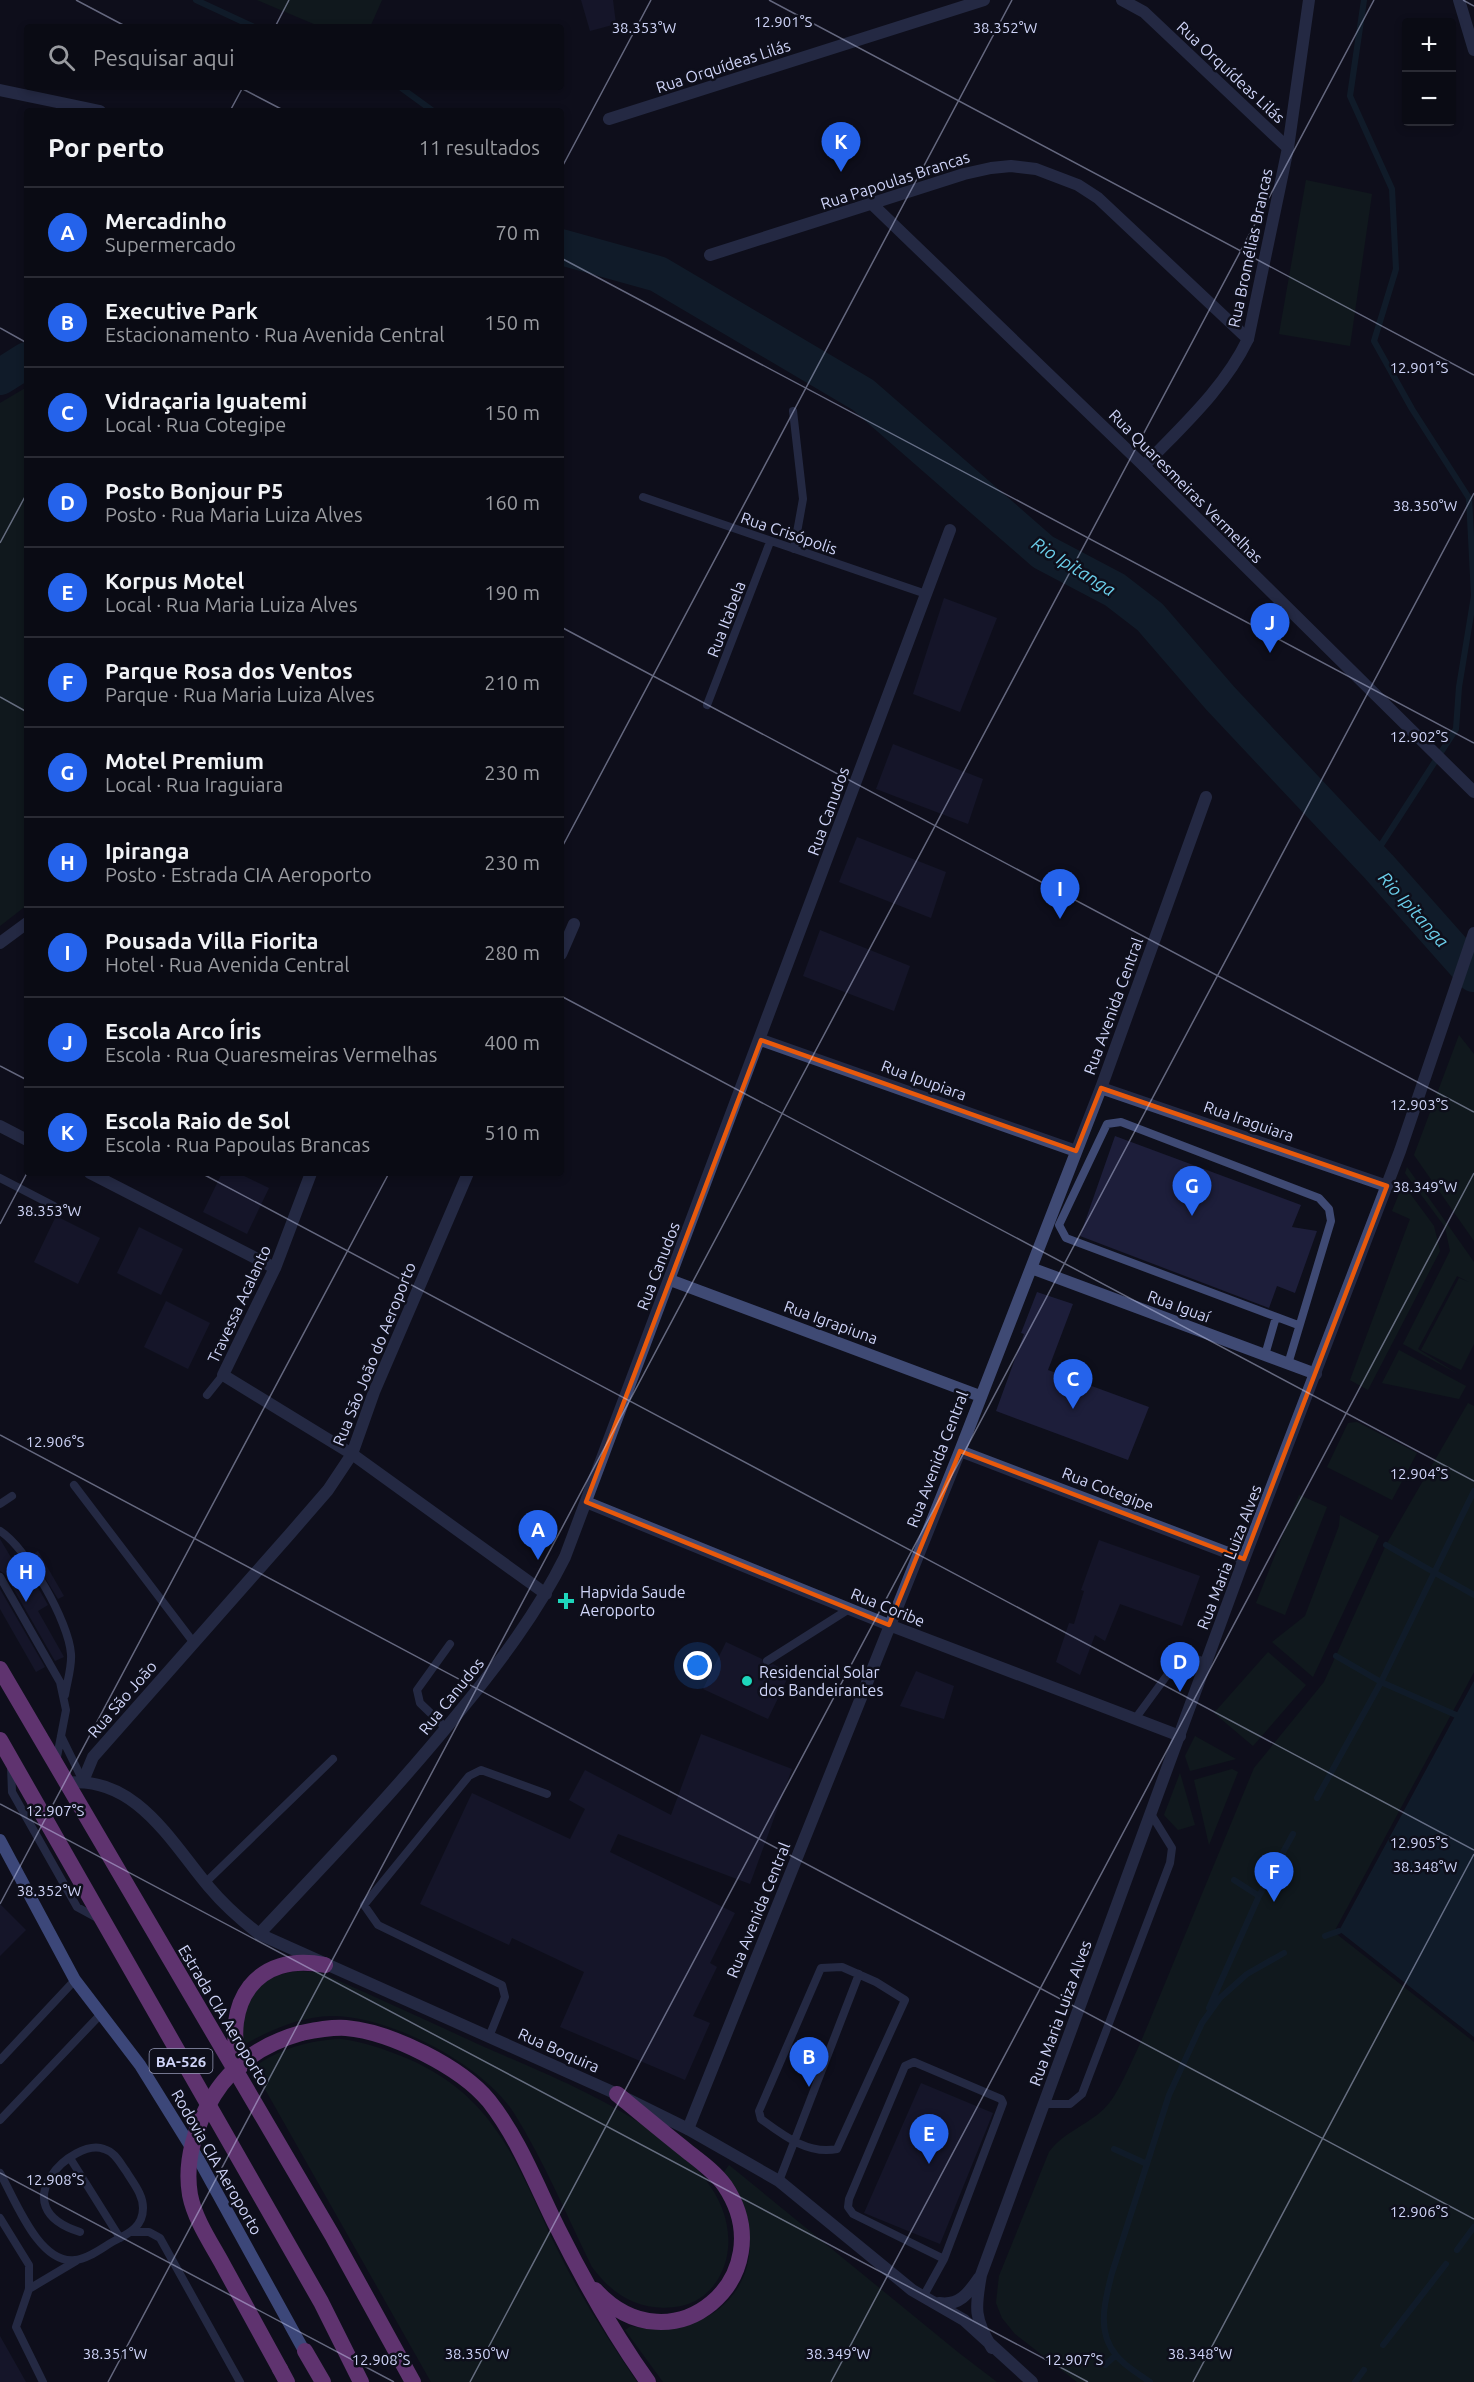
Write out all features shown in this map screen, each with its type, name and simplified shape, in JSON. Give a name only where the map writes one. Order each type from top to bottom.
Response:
[{"type":"highway","name":"Estrada CIA Aeroporto","points":[[0,1669],[65,1783],[247,2088],[413,2382]]},
{"type":"highway","name":"BA-526","points":[[0,1740],[321,2302],[361,2382]]},
{"type":"highway","points":[[247,2088],[234,2036],[237,2013],[246,1993],[264,1973],[284,1963],[308,1961],[325,1965]]},
{"type":"highway","points":[[284,2376],[200,2223],[190,2196],[190,2156],[201,2118],[221,2084],[252,2054],[284,2038],[301,2033],[345,2028],[381,2036],[430,2058],[471,2084],[504,2120],[580,2273],[616,2337],[648,2382]]},
{"type":"highway","points":[[580,2273],[604,2300],[628,2316],[660,2324],[690,2318],[716,2302],[735,2274],[740,2259],[741,2226],[734,2203],[724,2185],[709,2169],[617,2094]]},
{"type":"highway","points":[[305,2351],[323,2382]]},
{"type":"main road","name":"Rodovia CIA Aeroporto","points":[[0,1840],[75,1980],[161,2096],[200,2160],[305,2351],[318,2382]]},
{"type":"street","name":"Rua Orquídeas Lilás","points":[[609,119],[984,0]]},
{"type":"street","name":"Rua Orquídeas Lilás","points":[[1122,0],[1144,12],[1288,148]]},
{"type":"street","name":"Rua Bromélias Brancas","points":[[1144,466],[1207,400],[1248,339],[1288,148],[1309,0]]},
{"type":"street","points":[[1459,0],[1474,50]]},
{"type":"street","points":[[0,90],[86,108]]},
{"type":"street","name":"Rua Papoulas Brancas","points":[[710,255],[873,205],[964,174],[1011,166],[1056,175],[1098,198],[1248,339]]},
{"type":"street","name":"Rua Quaresmeiras Vermelhas","points":[[873,205],[1144,466],[1450,771],[1474,792]]},
{"type":"street","name":"Rua Canudos","points":[[259,1934],[408,1776],[493,1670],[546,1594],[565,1557],[761,1040],[950,530]]},
{"type":"street","name":"Rua Avenida Central","points":[[688,2129],[960,1451],[1101,1088],[1206,797]]},
{"type":"street","points":[[564,947],[574,924]]},
{"type":"street","points":[[0,943],[24,925]]},
{"type":"street","name":"Rua Maria Luiza Alves","points":[[992,2348],[977,2320],[976,2299],[981,2275],[1244,1559],[1387,1186],[1474,933]]},
{"type":"street","name":"Rua Ipupiara","points":[[761,1040],[1076,1151]]},
{"type":"street","name":"Rua Iraguiara","points":[[1101,1088],[1387,1186]]},
{"type":"street","points":[[0,1126],[24,1138]]},
{"type":"street","points":[[96,1176],[275,1268]]},
{"type":"street","name":"Travessa Acalanto","points":[[310,1176],[275,1268],[223,1375],[352,1454],[546,1594]]},
{"type":"street","name":"Rua São João do Aeroporto","points":[[194,1643],[320,1499],[352,1454],[375,1392],[467,1176]]},
{"type":"street","name":"Rua Iguaí","points":[[1030,1268],[1316,1374]]},
{"type":"street","name":"Rua Igrapiuna","points":[[670,1280],[980,1396]]},
{"type":"street","name":"Rua Cotegipe","points":[[960,1451],[1244,1559]]},
{"type":"street","name":"Rua Coribe","points":[[586,1502],[889,1625],[1180,1736]]},
{"type":"street","name":"Rua São João","points":[[83,1781],[93,1757],[194,1643]]},
{"type":"street","name":"Rua Boquira","points":[[65,1783],[83,1781],[101,1784],[135,1804],[173,1839],[219,1899],[259,1934],[617,2094],[688,2129],[779,2181],[926,2300],[961,2318],[1032,2382]]},
{"type":"street","name":"Rua Maria Luiza Alves","points":[[926,2300],[955,2303],[967,2295],[981,2275]]},
{"type":"lane","points":[[793,411],[803,499],[794,549]]},
{"type":"lane","name":"Rua Crisópolis","points":[[643,497],[926,594]]},
{"type":"lane","name":"Rua Itabela","points":[[707,705],[770,542]]},
{"type":"lane","points":[[1288,1364],[1331,1221],[1329,1209],[1324,1200],[1121,1122],[1107,1124],[1059,1225],[1062,1233],[1070,1240],[1298,1325]]},
{"type":"lane","points":[[0,1178],[54,1206]]},
{"type":"lane","points":[[1265,1355],[1276,1317]]},
{"type":"lane","points":[[207,1395],[223,1375]]},
{"type":"lane","points":[[74,1485],[194,1643]]},
{"type":"lane","points":[[0,1504],[12,1496]]},
{"type":"lane","points":[[0,1531],[20,1547],[66,1630],[71,1656],[64,1700]]},
{"type":"lane","points":[[0,1577],[60,1682],[66,1710],[55,1766]]},
{"type":"lane","points":[[767,1661],[849,1609]]},
{"type":"lane","points":[[446,1728],[420,1703],[417,1690],[450,1644]]},
{"type":"lane","points":[[1136,1719],[1176,1663],[1188,1657],[1207,1662]]},
{"type":"lane","points":[[61,1736],[83,1781]]},
{"type":"lane","points":[[205,1882],[333,1759]]},
{"type":"lane","points":[[489,2037],[504,1997],[502,1985],[378,1925],[364,1905],[469,1776],[481,1770],[547,1794]]},
{"type":"lane","points":[[1044,2104],[1070,2104],[1082,2094],[1170,1863],[1172,1848],[1151,1814]]},
{"type":"lane","points":[[842,1966],[905,2000],[903,2010],[837,2149],[826,2151],[792,2141],[760,2119],[759,2111],[821,1968],[842,1966]]},
{"type":"lane","points":[[779,2181],[792,2141],[859,1974]]},
{"type":"lane","points":[[0,2060],[75,1980]]},
{"type":"lane","points":[[0,2120],[100,2015]]},
{"type":"lane","points":[[926,2300],[944,2259],[1003,2103],[1001,2099],[914,2061],[905,2066],[849,2199],[848,2207],[852,2214],[944,2259]]},
{"type":"lane","points":[[80,2232],[52,2220],[42,2207],[40,2195],[45,2182],[54,2171],[80,2150],[93,2146],[105,2149],[116,2156],[140,2193],[143,2208],[140,2222],[133,2232]]},
{"type":"lane","points":[[70,2158],[120,2238]]},
{"type":"lane","points":[[0,2173],[39,2243],[49,2253],[63,2261],[78,2260]]},
{"type":"lane","points":[[0,2218],[29,2265],[29,2289],[16,2327],[43,2382]]},
{"type":"lane","points":[[29,2289],[120,2238],[133,2232],[149,2232],[160,2238],[240,2382]]},
{"type":"highlighted area","points":[[761,1040],[1076,1151],[1101,1088],[1387,1186],[1244,1559],[960,1451],[889,1625],[586,1502]]},
{"type":"green space","points":[[257,0],[382,0],[371,24],[314,24]]},
{"type":"green space","points":[[1306,180],[1372,194],[1350,346],[1279,334]]},
{"type":"green space","points":[[24,389],[24,907],[0,926],[0,403]]},
{"type":"green space","points":[[1459,1035],[1474,1054],[1474,1241],[1414,1155]]},
{"type":"green space","points":[[1407,1167],[1474,1262],[1474,1344],[1461,1370],[1421,1350],[1459,1278],[1469,1282],[1457,1276],[1418,1349],[1458,1374],[1403,1344],[1450,1251],[1445,1227],[1405,1173]]},
{"type":"green space","points":[[1403,1184],[1434,1226],[1440,1251],[1368,1390],[1350,1380],[1410,1219],[1392,1211]]},
{"type":"green space","points":[[1399,1350],[1466,1386],[1459,1399],[1382,1383]]},
{"type":"green space","points":[[1468,1403],[1474,1406],[1474,1672],[1334,1932],[1474,2042],[1474,2382],[1077,2382],[1015,2334],[1002,2318],[996,2303],[999,2276],[1049,2152],[1061,2139],[1104,2109],[1119,2087],[1140,2044],[1254,1768],[1324,1682],[1386,1545]]},
{"type":"green space","points":[[1357,1422],[1417,1453],[1392,1500],[1327,1467],[1348,1423]]},
{"type":"green space","points":[[1299,1495],[1327,1507],[1285,1615],[1256,1603]]},
{"type":"green space","points":[[1340,1515],[1379,1536],[1313,1677],[1272,1642],[1305,1616],[1339,1526]]},
{"type":"green space","points":[[1268,1652],[1306,1685],[1253,1746],[1214,1713]]},
{"type":"green space","points":[[1195,1736],[1236,1759],[1190,1771],[1185,1756]]},
{"type":"green space","points":[[1232,1769],[1238,1772],[1209,1845],[1194,1780]]},
{"type":"green space","points":[[1180,1773],[1195,1825],[1178,1830],[1164,1815]]},
{"type":"green space","points":[[299,1971],[321,1973],[556,2078],[642,2124],[680,2153],[710,2185],[726,2221],[726,2260],[715,2283],[697,2300],[667,2308],[642,2305],[610,2287],[592,2267],[525,2131],[500,2095],[458,2061],[406,2033],[354,2018],[331,2016],[295,2022],[241,2046],[244,2017],[253,1995],[270,1979]]},
{"type":"green space","points":[[341,2039],[390,2052],[438,2075],[465,2094],[486,2117],[518,2167],[578,2289],[637,2382],[431,2382],[253,2068],[295,2047],[318,2041]]},
{"type":"green space","points":[[729,2165],[997,2382],[663,2382],[625,2330],[631,2326],[657,2329],[682,2326],[704,2319],[722,2306],[737,2289],[746,2268],[750,2244],[745,2211],[724,2172]]},
{"type":"water","points":[[1474,1681],[1474,2037],[1339,1931]]},
{"type":"building","points":[[581,0],[613,0],[616,24],[590,31]]},
{"type":"building","points":[[944,598],[997,618],[960,712],[913,694]]},
{"type":"building","points":[[893,744],[983,779],[968,824],[876,789]]},
{"type":"building","points":[[857,837],[946,872],[931,918],[839,882]]},
{"type":"building","points":[[820,930],[910,966],[894,1011],[803,976]]},
{"type":"building","points":[[1115,1136],[1301,1205],[1292,1227],[1317,1231],[1295,1293],[1277,1286],[1269,1308],[1080,1236]]},
{"type":"building","points":[[221,1176],[244,1176],[269,1188],[247,1234],[203,1212]]},
{"type":"building","points":[[56,1216],[100,1238],[78,1284],[34,1262]]},
{"type":"building","points":[[139,1227],[183,1249],[161,1295],[117,1273]]},
{"type":"building","points":[[1037,1292],[1073,1304],[1048,1370],[1149,1407],[1128,1460],[996,1411]]},
{"type":"building","points":[[166,1301],[210,1323],[188,1369],[144,1347]]},
{"type":"building","points":[[0,1539],[15,1564],[20,1560],[29,1572],[48,1605],[38,1611],[64,1657],[55,1661],[5,1574],[0,1571]]},
{"type":"building","points":[[1099,1540],[1200,1576],[1182,1626],[1120,1604],[1105,1641],[1095,1635],[1080,1675],[1056,1662],[1069,1623],[1074,1624],[1084,1591],[1081,1590]]},
{"type":"building","points":[[38,1551],[64,1596],[58,1599],[31,1555]]},
{"type":"building","points":[[0,1589],[45,1667],[36,1672],[0,1609]]},
{"type":"building","name":"Residencial Solar dos Bandeirantes","points":[[726,1642],[762,1659],[765,1667],[773,1664],[790,1673],[768,1719],[703,1689]]},
{"type":"building","points":[[916,1671],[954,1686],[944,1719],[900,1706]]},
{"type":"building","points":[[701,1734],[792,1769],[750,1884],[618,1834],[610,1852],[735,1913],[710,1963],[717,1967],[693,2016],[710,2023],[685,2080],[560,2027],[584,1972],[512,1938],[509,1945],[420,1904],[472,1793],[570,1839],[585,1809],[569,1800],[585,1770],[671,1815]]},
{"type":"building","points":[[0,1904],[26,1930],[0,1956]]},
{"type":"building","points":[[921,2083],[993,2113],[940,2244],[864,2213]]},
{"type":"building","points":[[0,2336],[26,2382],[0,2382]]},
{"type":"waterway","points":[[196,0],[248,24]]},
{"type":"waterway","points":[[1364,0],[1350,96],[1392,189],[1396,269],[1374,341],[1412,409],[1469,498],[1474,595]]},
{"type":"waterway","points":[[404,90],[429,108]]},
{"type":"waterway","name":"Rio Ipitanga","points":[[564,248],[658,274],[863,395],[1043,552],[1115,590],[1150,617],[1220,698],[1379,867],[1474,974]]},
{"type":"waterway","name":"Rio Ipitanga","points":[[0,377],[24,362]]},
{"type":"waterway","points":[[1372,859],[1456,729],[1459,687],[1474,596]]},
{"type":"waterway","points":[[1317,1798],[1381,1682],[1474,1491]]},
{"type":"waterway","points":[[1386,1545],[1474,1595]]},
{"type":"waterway","points":[[1336,1656],[1381,1682],[1456,1715]]},
{"type":"waterway","points":[[1209,2008],[1259,1896],[1293,1834]]},
{"type":"waterway","points":[[1234,1880],[1259,1896]]},
{"type":"waterway","points":[[1325,1936],[1339,1931]]},
{"type":"waterway","points":[[1150,2382],[1119,2359],[1106,2336],[1104,2315],[1112,2273],[1169,2095],[1202,2023],[1220,1998],[1247,1974],[1284,1953]]},
{"type":"waterway","points":[[1114,2149],[1147,2164]]},
{"type":"waterway","points":[[1457,2250],[1474,2227]]},
{"type":"waterway","points":[[1383,2345],[1446,2264]]},
{"type":"waterway","points":[[1105,2365],[1116,2355]]},
{"type":"waterway","points":[[1355,2382],[1364,2370]]},
{"type":"place","name":"Escola Raio de Sol","points":[[841,172]]},
{"type":"place","name":"Escola Arco Íris","points":[[1270,653]]},
{"type":"place","name":"Pousada Villa Fiorita","points":[[1060,919]]},
{"type":"place","name":"Motel Premium","points":[[1192,1216]]},
{"type":"place","name":"Vidraçaria Iguatemi","points":[[1073,1409]]},
{"type":"place","name":"Mercadinho","points":[[538,1560]]},
{"type":"place","name":"Hapvida Saude Aeroporto","points":[[566,1601]]},
{"type":"place","name":"Ipiranga","points":[[26,1602]]},
{"type":"place","name":"Residencial Solar dos Bandeirantes","points":[[747,1681]]},
{"type":"place","name":"Posto Bonjour P5","points":[[1180,1692]]},
{"type":"place","name":"Parque Rosa dos Ventos","points":[[1274,1902]]},
{"type":"place","name":"Executive Park","points":[[809,2087]]},
{"type":"place","name":"Korpus Motel","points":[[929,2164]]}]
